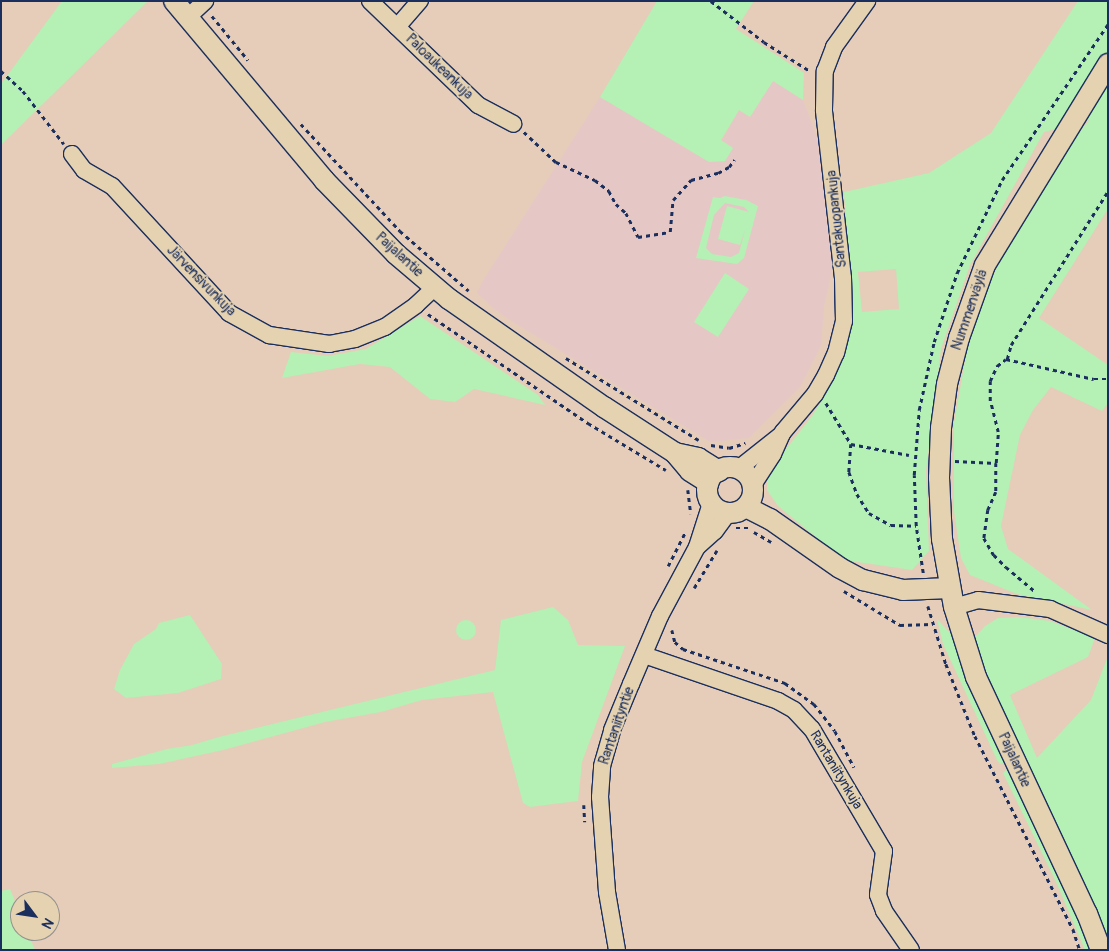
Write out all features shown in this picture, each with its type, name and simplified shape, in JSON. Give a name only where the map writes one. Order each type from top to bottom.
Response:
[{"type":"street","name":"Paijalantie","points":[[174,1],[324,180],[390,248],[435,287],[523,352],[675,453],[690,471],[732,491],[840,568],[863,580],[903,590],[925,590],[952,598],[976,677],[1087,914],[1101,950]]},
{"type":"street","name":"Paloaukeankuja","points":[[370,1],[478,105],[513,124]]},
{"type":"street","points":[[397,27],[420,1]]},
{"type":"street","name":"Santakuopankuja","points":[[732,491],[815,394],[836,353],[844,321],[843,278],[824,110],[825,71],[834,48],[867,1]]},
{"type":"street","points":[[187,18],[204,2]]},
{"type":"street","name":"Nummenväylä","points":[[952,598],[942,539],[939,478],[941,428],[946,393],[959,338],[985,265],[1108,64]]},
{"type":"street","name":"Järvensivunkuja","points":[[72,154],[84,170],[112,186],[229,313],[269,335],[329,344],[355,339],[385,327],[416,305],[435,287]]},
{"type":"street","name":"Rantaniityntie","points":[[617,950],[607,892],[600,797],[602,766],[612,730],[660,616],[697,547],[732,491]]},
{"type":"street","points":[[952,598],[1050,609],[1108,635]]},
{"type":"street","name":"Rantaniitynkuja","points":[[644,655],[778,701],[794,710],[812,728],[884,851],[878,895],[884,911],[911,950]]},
{"type":"path","points":[[711,1],[764,42],[813,72]]},
{"type":"path","points":[[204,2],[251,64]]},
{"type":"path","points":[[1,71],[22,91],[72,154]]},
{"type":"path","points":[[301,124],[400,231],[471,293]]},
{"type":"path","points":[[513,124],[556,162],[595,180],[609,191],[626,213],[638,237],[670,232],[673,200],[691,180],[724,170],[734,160]]},
{"type":"path","points":[[1050,609],[1042,597],[994,555],[984,538],[988,510],[996,492],[998,432],[990,401],[990,381],[997,366],[1006,359],[1011,345],[1108,191]]},
{"type":"path","points":[[559,354],[707,444],[729,448],[751,442]]},
{"type":"path","points":[[1006,359],[1094,379],[1108,379]]},
{"type":"path","points":[[815,394],[826,402],[851,444],[909,455]]},
{"type":"path","name":"Paijalantie","points":[[851,444],[849,472],[857,494],[869,513],[891,525],[916,526],[932,624],[975,736],[1073,929],[1080,950]]},
{"type":"path","points":[[951,460],[996,463]]},
{"type":"shaded area","points":[[773,80],[803,100],[820,146],[834,261],[824,307],[821,346],[801,386],[749,438],[710,442],[513,322],[493,308],[477,293],[484,279],[600,97],[710,162],[739,110],[750,117]]},
{"type":"green space","points":[[62,1],[148,1],[1,145],[1,84]]},
{"type":"green space","points":[[657,1],[754,1],[736,29],[804,73],[803,100],[773,81],[750,117],[739,110],[721,140],[733,148],[725,161],[709,162],[600,97]]},
{"type":"green space","points":[[1078,1],[1108,1],[1108,209],[1039,318],[1108,365],[1108,403],[1102,411],[1051,387],[1033,410],[1020,435],[1001,526],[1008,549],[1092,610],[1017,594],[970,575],[961,558],[954,511],[954,423],[971,327],[1006,246],[1062,151],[1090,120],[1044,132],[970,265],[941,349],[926,471],[929,551],[912,570],[844,560],[778,506],[767,490],[767,477],[771,468],[812,416],[828,390],[841,360],[853,318],[844,192],[929,173],[991,133]],"holes":[[[896,269],[899,309],[862,312],[858,272]]]},
{"type":"green space","points":[[725,196],[746,200],[758,206],[744,258],[737,264],[696,258],[713,197],[720,198]],"holes":[[[725,203],[744,207],[749,212],[727,206],[718,239],[740,245],[745,230],[739,253],[731,257],[712,254],[706,248],[714,215]]]},
{"type":"green space","points":[[725,273],[749,289],[718,337],[694,322]]},
{"type":"green space","points":[[420,316],[538,395],[545,405],[474,389],[455,402],[430,399],[390,367],[360,364],[282,378],[291,352],[328,356],[366,349]]},
{"type":"green space","points":[[553,607],[568,620],[578,645],[625,646],[582,762],[578,801],[530,807],[523,803],[493,692],[422,700],[381,712],[325,722],[223,750],[159,764],[112,768],[112,764],[167,749],[192,745],[495,670],[501,620]]},
{"type":"green space","points":[[190,615],[222,664],[221,679],[178,693],[126,698],[114,689],[120,670],[134,644],[156,629],[159,623]]},
{"type":"green space","points":[[1020,617],[1050,621],[1095,638],[1088,657],[1010,695],[1037,758],[1091,700],[1108,656],[1108,940],[984,670],[976,642],[976,636],[985,626],[998,618]]},
{"type":"green space","points":[[937,619],[951,634],[965,674],[1003,763],[1000,764],[997,760],[943,644]]},
{"type":"green space","points":[[466,620],[473,623],[476,630],[473,637],[466,640],[459,637],[456,630],[459,623]]},
{"type":"green space","points":[[1006,770],[1009,771],[1048,847],[1092,950],[1085,950],[1057,884],[1003,773]]},
{"type":"green space","points":[[10,889],[11,891],[10,941],[31,941],[35,950],[1,950],[1,891]]}]
